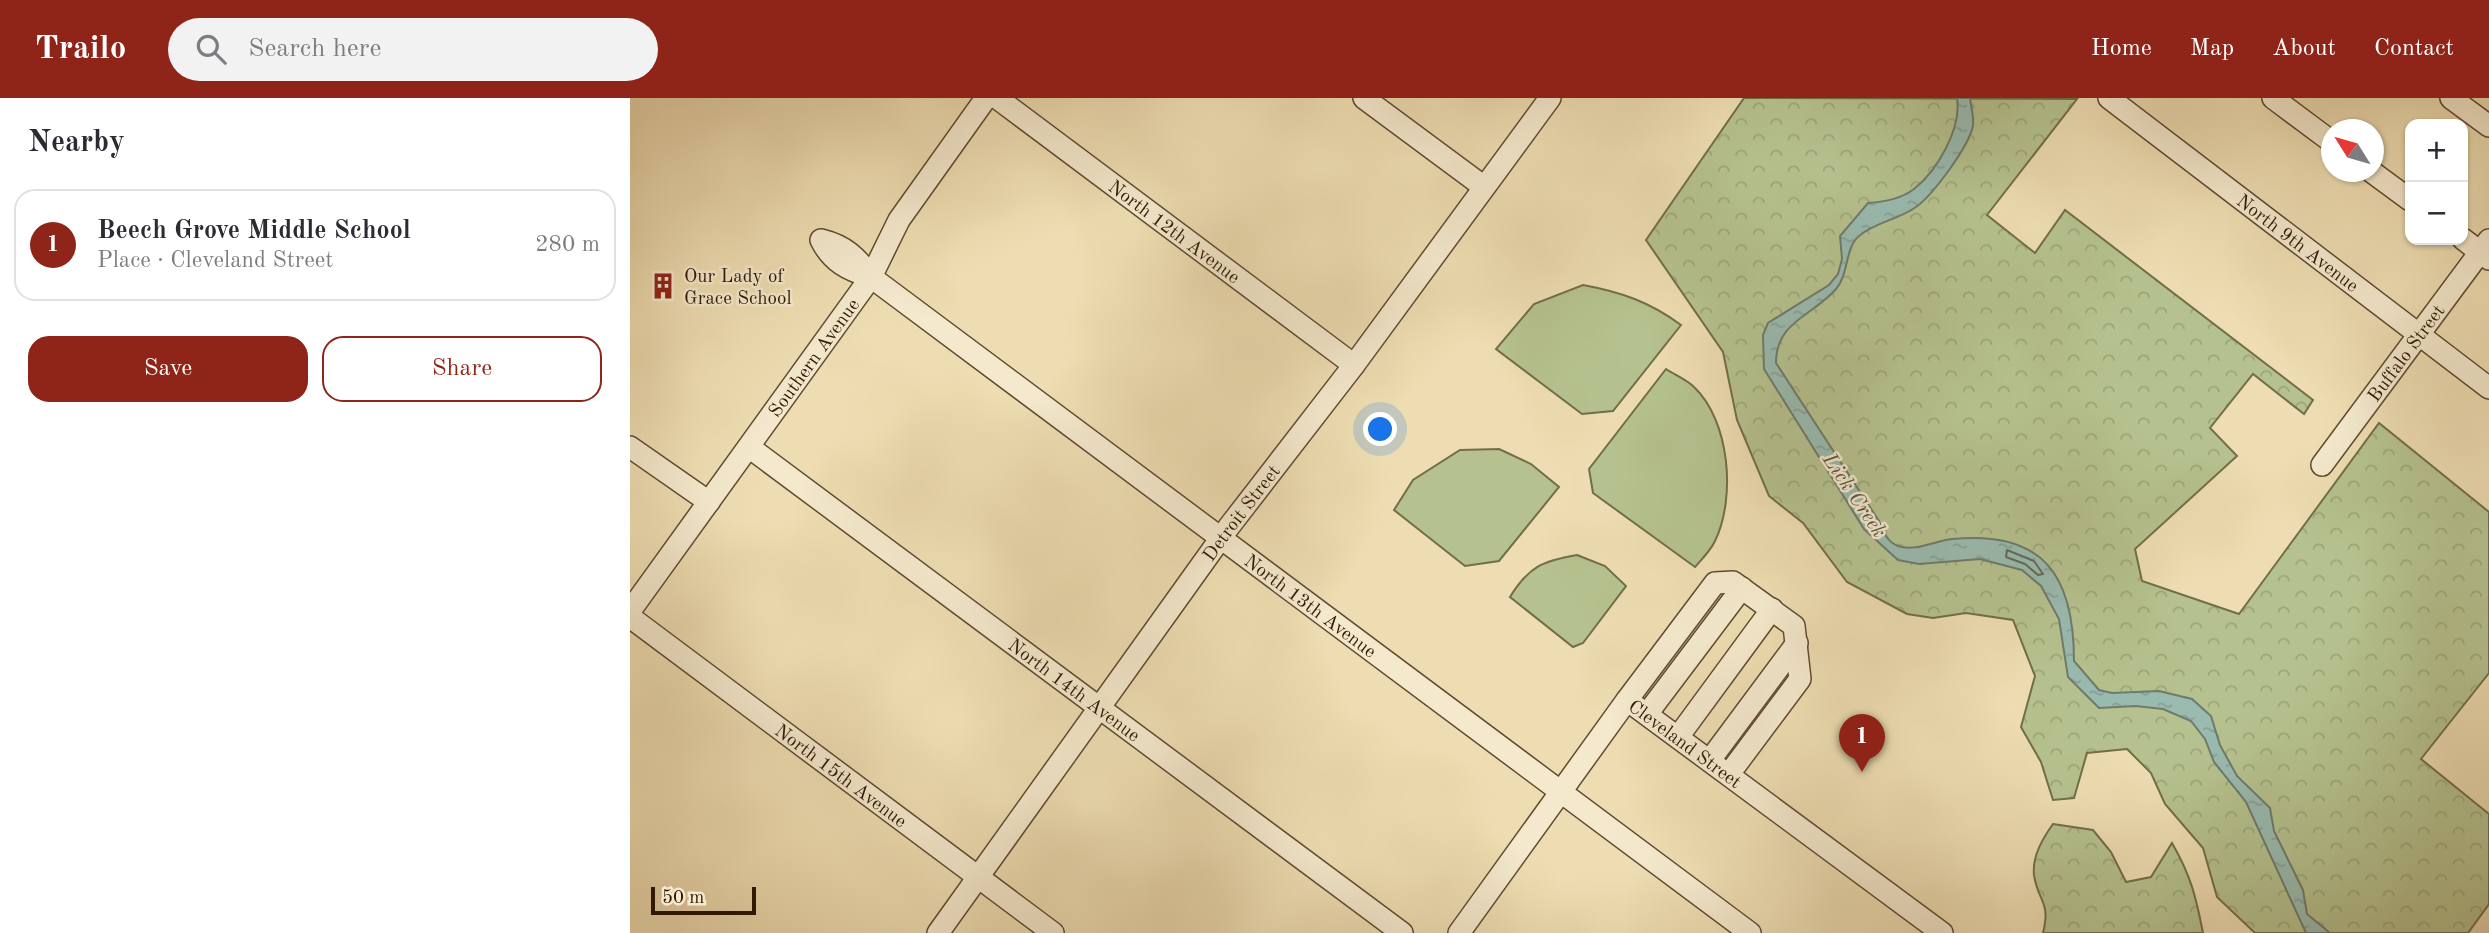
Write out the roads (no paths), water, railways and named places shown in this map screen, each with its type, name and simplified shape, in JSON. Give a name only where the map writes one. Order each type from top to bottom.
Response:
[{"type":"street","name":"Southern Avenue","points":[[630,611],[871,277],[900,220],[986,98]]},
{"type":"street","name":"North 12th Avenue","points":[[998,98],[1354,365]]},
{"type":"street","points":[[1364,98],[1484,187]]},
{"type":"street","name":"Detroit Street","points":[[938,933],[1220,538],[1354,365],[1550,98]]},
{"type":"street","name":"North 9th Avenue","points":[[2109,98],[2489,388]]},
{"type":"street","points":[[2273,98],[2321,134]]},
{"type":"street","points":[[2451,98],[2489,126]]},
{"type":"street","points":[[2384,181],[2405,196]]},
{"type":"street","points":[[2468,242],[2486,251]]},
{"type":"street","name":"Buffalo Street","points":[[2322,465],[2486,251]]},
{"type":"street","name":"North 13th Avenue","points":[[871,277],[1750,933]]},
{"type":"street","points":[[630,447],[709,502]]},
{"type":"street","name":"North 14th Avenue","points":[[749,447],[1402,933]]},
{"type":"street","points":[[1627,700],[1716,583],[1733,582],[1772,609],[1794,626],[1800,678],[1729,774]]},
{"type":"street","points":[[1647,714],[1742,588]]},
{"type":"street","points":[[1678,737],[1772,609]]},
{"type":"street","name":"North 15th Avenue","points":[[630,617],[1053,933]]},
{"type":"street","points":[[1710,760],[1797,643]]},
{"type":"street","name":"Cleveland Street","points":[[1459,933],[1627,700],[1942,933]]},
{"type":"water","name":"Lick Creek","points":[[1957,98],[1970,98],[1973,125],[1965,145],[1950,169],[1916,207],[1872,227],[1859,236],[1851,247],[1840,283],[1827,298],[1789,328],[1782,338],[1776,363],[1891,542],[1911,548],[1952,539],[1983,538],[2009,542],[2031,551],[2047,564],[2059,582],[2068,604],[2074,661],[2099,690],[2112,693],[2159,691],[2192,699],[2211,716],[2220,745],[2237,776],[2270,808],[2274,831],[2303,890],[2307,914],[2330,933],[2306,933],[2246,802],[2214,762],[2205,739],[2191,721],[2163,709],[2136,706],[2099,708],[2068,677],[2059,619],[2041,586],[2022,570],[1980,559],[1919,564],[1898,560],[1864,529],[1764,369],[1763,335],[1768,323],[1829,285],[1838,274],[1842,259],[1840,236],[1868,203],[1904,195],[1923,181],[1939,160],[1952,135],[1958,110]]},
{"type":"place","name":"Our Lady of Grace School","points":[[663,286]]},
{"type":"place","name":"Beech Grove Middle School","points":[[1862,772]]}]
